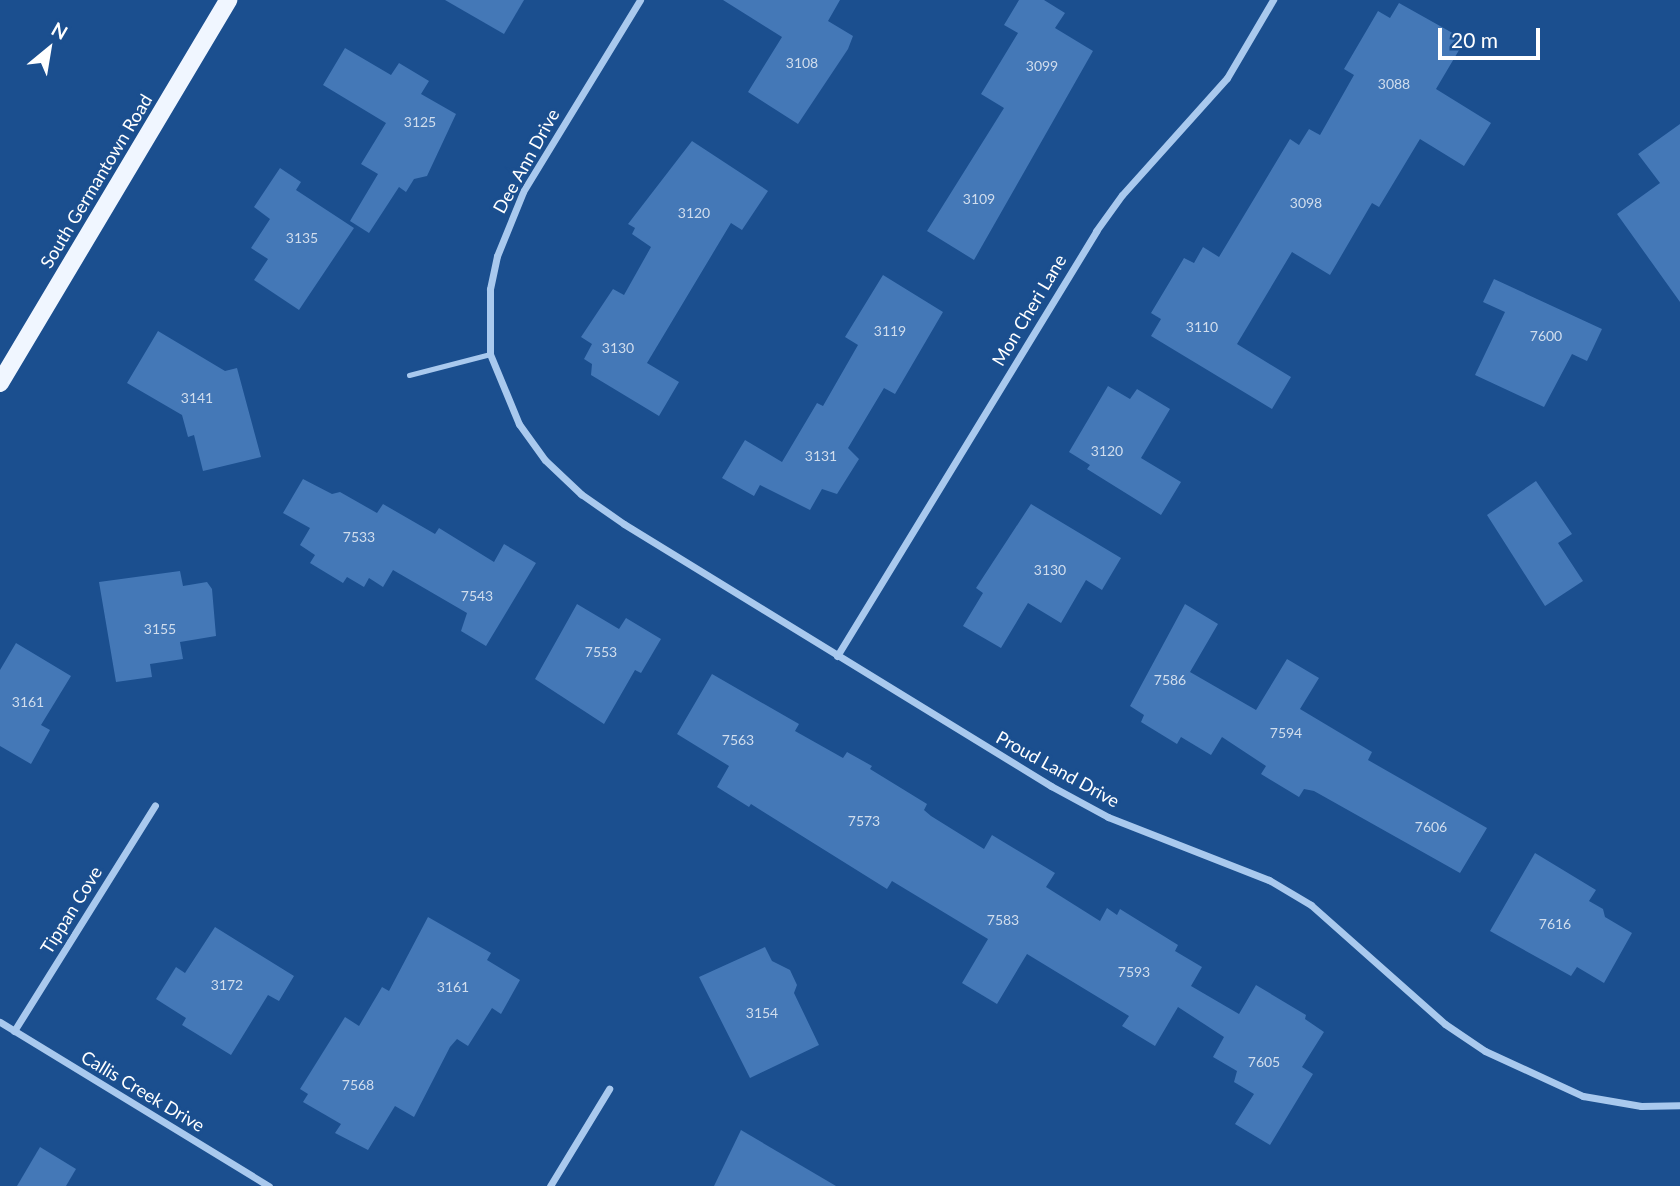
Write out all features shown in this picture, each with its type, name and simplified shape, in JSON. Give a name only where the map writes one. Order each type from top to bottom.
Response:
[{"type":"main road","name":"South Germantown Road","points":[[0,383],[228,0]]},
{"type":"street","name":"Dee Ann Drive","points":[[490,354],[489,289],[508,224],[640,0]]},
{"type":"street","name":"Mon Cheri Lane","points":[[837,656],[1096,231],[1122,195],[1227,78],[1273,0]]},
{"type":"street","name":"Proud Land Drive","points":[[490,354],[519,424],[545,460],[581,494],[837,656],[1108,817],[1235,866],[1311,905],[1445,1024],[1485,1051],[1583,1096],[1640,1106],[1680,1105]]},
{"type":"street","name":"Tippan Cove","points":[[14,1031],[155,805]]},
{"type":"street","name":"Callis Creek Drive","points":[[0,1022],[270,1186]]},
{"type":"street","points":[[550,1186],[609,1089]]},
{"type":"lane","points":[[409,375],[490,354]]},
{"type":"building","points":[[445,0],[524,0],[504,34]]},
{"type":"building","points":[[723,0],[840,0],[828,21],[853,36],[848,49],[798,124],[748,92],[782,37]]},
{"type":"building","points":[[1019,0],[1044,0],[1065,13],[1055,28],[1093,51],[974,260],[927,231],[1004,108],[981,94],[1018,33],[1004,25]]},
{"type":"building","points":[[1399,3],[1465,40],[1436,89],[1491,123],[1464,166],[1420,139],[1379,207],[1372,203],[1330,275],[1292,252],[1237,344],[1291,377],[1272,409],[1151,336],[1161,319],[1151,313],[1184,258],[1194,263],[1203,247],[1219,257],[1290,139],[1299,145],[1309,129],[1320,135],[1354,75],[1344,69],[1378,11],[1390,18]]},
{"type":"building","points":[[345,48],[391,75],[399,63],[429,81],[421,94],[456,114],[427,176],[414,179],[406,192],[399,187],[369,233],[350,221],[378,174],[361,164],[386,123],[323,85]]},
{"type":"building","points":[[1680,124],[1680,302],[1617,214],[1660,183],[1638,154]]},
{"type":"building","points":[[692,141],[768,191],[742,230],[731,223],[647,363],[679,382],[659,416],[591,375],[592,364],[584,359],[592,344],[581,337],[613,289],[624,295],[651,247],[632,234],[635,228],[628,224]]},
{"type":"building","points":[[280,168],[301,182],[296,190],[354,228],[299,310],[254,280],[268,259],[251,248],[270,219],[254,207]]},
{"type":"building","points":[[883,275],[943,312],[895,394],[884,388],[848,448],[859,459],[837,494],[822,489],[810,510],[760,485],[754,496],[722,478],[745,440],[782,462],[817,403],[823,406],[858,345],[845,337]]},
{"type":"building","points":[[1494,279],[1602,329],[1587,361],[1572,354],[1544,407],[1475,375],[1505,312],[1483,302]]},
{"type":"building","points":[[158,331],[225,371],[237,368],[261,457],[203,471],[194,435],[188,437],[182,415],[127,383]]},
{"type":"building","points":[[1108,386],[1130,399],[1137,389],[1170,409],[1141,458],[1181,482],[1161,515],[1087,469],[1090,465],[1069,452]]},
{"type":"building","points":[[303,479],[332,494],[340,492],[377,513],[383,504],[435,534],[439,528],[494,562],[504,544],[536,563],[486,646],[461,631],[467,613],[393,570],[383,587],[369,578],[364,587],[347,577],[343,583],[310,563],[315,555],[300,545],[310,528],[283,513]]},
{"type":"building","points":[[1536,481],[1572,534],[1558,543],[1583,581],[1545,606],[1487,515]]},
{"type":"building","points":[[1031,504],[1121,558],[1102,590],[1086,580],[1061,623],[1028,603],[1001,648],[963,626],[983,593],[976,588]]},
{"type":"building","points":[[180,571],[183,586],[207,582],[212,589],[216,636],[180,642],[183,659],[150,664],[152,677],[116,682],[99,582]]},
{"type":"building","points":[[577,604],[619,629],[626,618],[661,639],[641,673],[635,670],[604,724],[535,679]]},
{"type":"building","points":[[1185,604],[1218,624],[1190,672],[1256,710],[1287,659],[1319,678],[1300,709],[1372,752],[1368,760],[1487,828],[1460,873],[1314,791],[1304,789],[1299,797],[1261,774],[1266,766],[1222,737],[1211,755],[1181,737],[1177,744],[1141,722],[1144,715],[1130,706]]},
{"type":"building","points":[[16,643],[71,676],[41,725],[50,730],[31,764],[0,746],[0,670]]},
{"type":"building","points":[[712,674],[799,724],[795,731],[843,758],[847,752],[872,766],[870,769],[927,804],[924,810],[931,816],[984,849],[992,835],[1055,873],[1046,887],[1100,921],[1107,908],[1117,915],[1120,909],[1178,945],[1175,951],[1202,967],[1191,986],[1239,1014],[1256,985],[1306,1015],[1305,1019],[1324,1032],[1302,1067],[1313,1074],[1270,1145],[1235,1124],[1254,1094],[1234,1082],[1237,1071],[1213,1057],[1224,1037],[1178,1007],[1155,1046],[1122,1026],[1129,1016],[1027,954],[997,1004],[962,983],[988,939],[892,881],[887,889],[751,804],[749,807],[717,787],[729,766],[677,734]]},
{"type":"building","points":[[1535,853],[1596,890],[1589,901],[1603,909],[1605,917],[1632,933],[1604,983],[1577,967],[1571,976],[1490,931]]},
{"type":"building","points":[[428,917],[491,953],[487,960],[520,980],[501,1014],[492,1008],[468,1046],[457,1039],[450,1047],[414,1117],[395,1106],[368,1150],[335,1133],[341,1124],[303,1102],[308,1094],[300,1089],[345,1017],[359,1026],[382,987],[389,991]]},
{"type":"building","points":[[215,927],[294,976],[279,1001],[268,995],[231,1055],[182,1025],[186,1018],[156,999],[176,967],[185,973]]},
{"type":"building","points":[[765,947],[772,961],[790,970],[797,985],[794,993],[819,1045],[750,1078],[699,977]]},
{"type":"building","points":[[741,1130],[836,1186],[714,1186]]},
{"type":"building","points":[[40,1147],[76,1169],[66,1186],[17,1186]]}]
